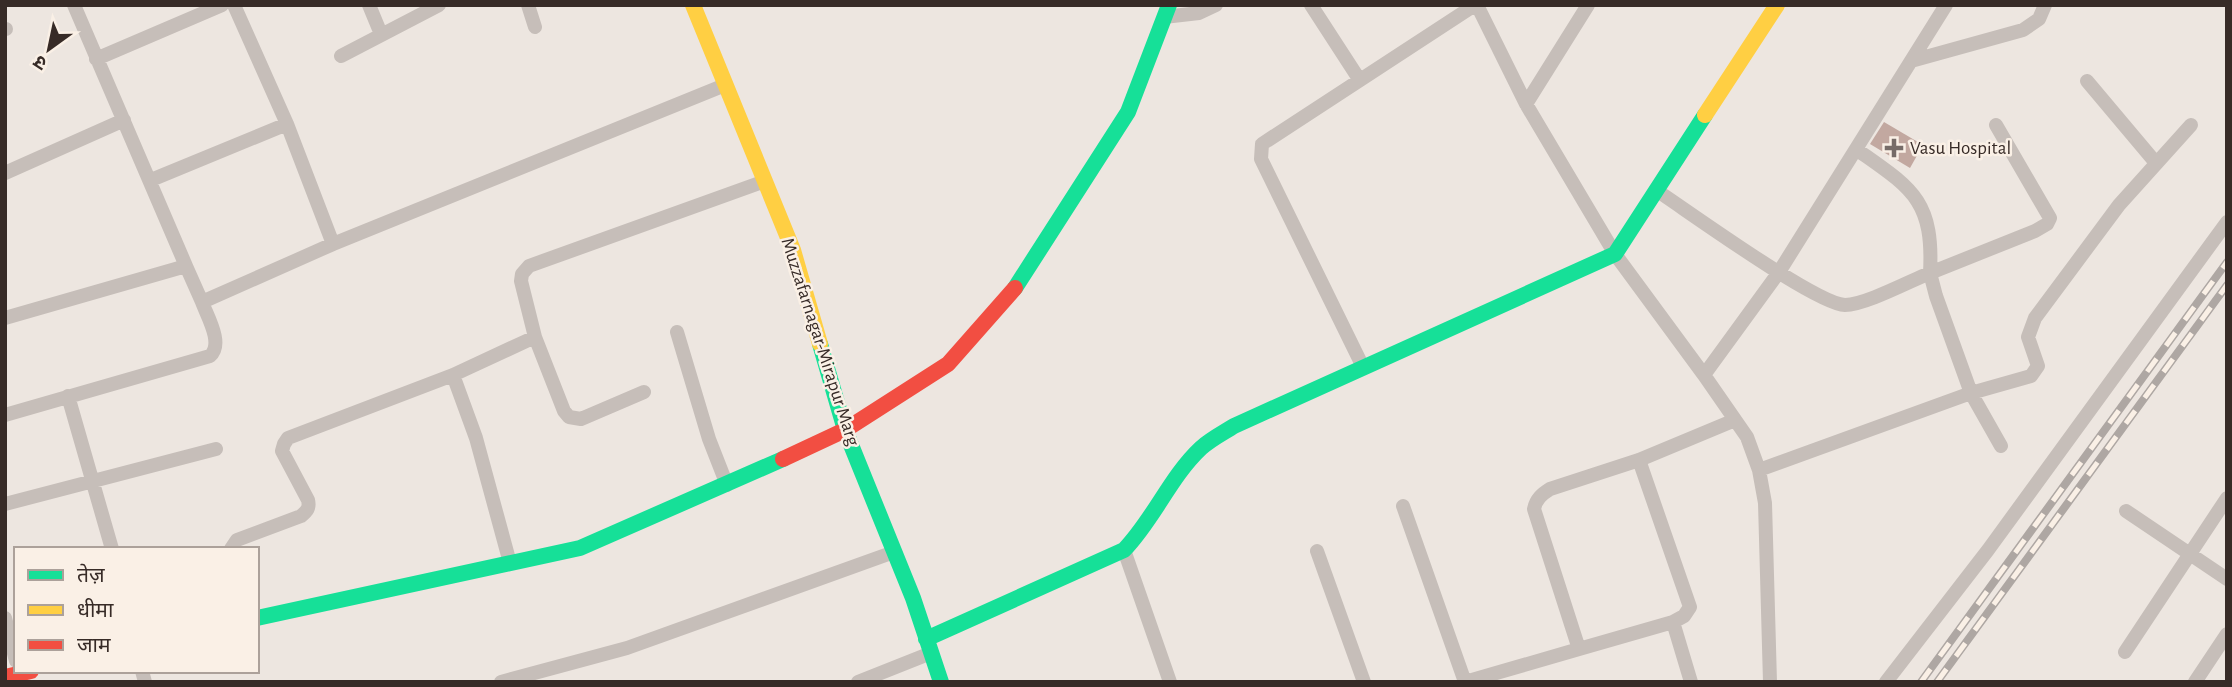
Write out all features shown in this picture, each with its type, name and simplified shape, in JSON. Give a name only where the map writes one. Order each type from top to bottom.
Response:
[{"type":"main road","name":"Muzzafarnagar-Mirapur Marg","points":[[693,5],[793,250],[845,429],[894,552],[941,682]]},
{"type":"main road","points":[[929,646],[1124,550],[1143,531],[1185,466],[1212,440],[1234,426],[1615,254],[1777,5]]},
{"type":"main road","points":[[259,618],[580,548],[727,485],[845,429],[948,364],[1014,290],[1128,112],[1166,11]]},
{"type":"street","points":[[5,415],[210,356],[214,353],[216,344],[202,302],[74,5]]},
{"type":"street","points":[[96,60],[222,5]]},
{"type":"street","points":[[234,5],[287,124],[333,244]]},
{"type":"street","points":[[369,5],[381,34]]},
{"type":"street","points":[[527,5],[535,27]]},
{"type":"street","points":[[1166,11],[1199,13],[1216,5]]},
{"type":"street","points":[[1311,5],[1359,79]]},
{"type":"street","points":[[1363,367],[1269,177],[1261,159],[1261,150],[1266,140],[1476,5],[1526,104],[1615,254],[1747,437],[1759,470],[1765,503],[1770,682]]},
{"type":"street","points":[[1526,104],[1588,5]]},
{"type":"street","points":[[1704,375],[1779,272],[1946,5]]},
{"type":"street","points":[[1911,61],[2023,30],[2039,19],[2044,13],[2045,5]]},
{"type":"street","points":[[341,56],[437,6]]},
{"type":"street","points":[[2087,80],[2156,163]]},
{"type":"street","points":[[202,302],[333,244],[725,85]]},
{"type":"street","points":[[5,173],[124,120]]},
{"type":"street","points":[[150,180],[287,124]]},
{"type":"street","points":[[1657,190],[1779,272],[1823,298],[1847,305],[2047,224],[2050,218],[1996,125]]},
{"type":"street","points":[[1759,470],[1971,393],[2035,373],[2038,366],[2028,337],[2031,324],[2119,205],[2191,125]]},
{"type":"street","points":[[1856,149],[1900,180],[1920,203],[1930,232],[1930,273],[1940,309],[1971,393],[2001,446]]},
{"type":"street","points":[[644,392],[581,419],[569,417],[564,411],[535,337],[521,281],[525,269],[765,181]]},
{"type":"street","points":[[1886,682],[1988,550],[2227,222]]},
{"type":"street","points":[[5,318],[186,266]]},
{"type":"street","points":[[677,332],[709,439],[727,485]]},
{"type":"street","points":[[227,547],[237,540],[301,516],[307,511],[308,500],[282,451],[288,438],[453,375],[535,337]]},
{"type":"street","points":[[453,375],[476,438],[510,563]]},
{"type":"street","points":[[68,396],[111,547]]},
{"type":"street","points":[[1579,649],[1534,509],[1535,503],[1550,489],[1639,460],[1735,420]]},
{"type":"street","points":[[5,504],[216,449]]},
{"type":"street","points":[[1404,506],[1465,682],[1673,622],[1688,612],[1689,602],[1639,460]]},
{"type":"street","points":[[2125,652],[2227,498]]},
{"type":"street","points":[[2126,511],[2227,579]]},
{"type":"street","points":[[1124,550],[1170,682]]},
{"type":"street","points":[[1317,551],[1364,682]]},
{"type":"street","points":[[501,682],[627,648],[894,552]]},
{"type":"street","points":[[5,618],[14,663]]},
{"type":"street","points":[[1673,622],[1691,682]]},
{"type":"street","points":[[2195,682],[2227,634]]},
{"type":"street","points":[[858,682],[929,646]]},
{"type":"building","points":[[1884,122],[1923,145],[1910,168],[1870,144]]},
{"type":"railway","points":[[1921,682],[2227,262]]},
{"type":"railway","points":[[1937,682],[2227,285]]},
{"type":"traffic: fast","points":[[1015,288],[1128,112],[1169,5]]},
{"type":"traffic: fast","points":[[926,639],[1124,550],[1190,459],[1205,445],[1234,426],[1615,254],[1705,115]]},
{"type":"traffic: fast","points":[[820,344],[845,430],[913,598],[941,682]]},
{"type":"traffic: fast","points":[[259,618],[580,548],[783,459]]},
{"type":"traffic: slow","points":[[693,5],[793,250],[820,344]]},
{"type":"traffic: slow","points":[[1705,115],[1777,5]]},
{"type":"traffic: jam","points":[[783,459],[845,430],[948,364],[1015,288]]},
{"type":"traffic: jam","points":[[5,677],[22,673]]},
{"type":"place","name":"Vasu Hospital","points":[[1894,148]]}]
